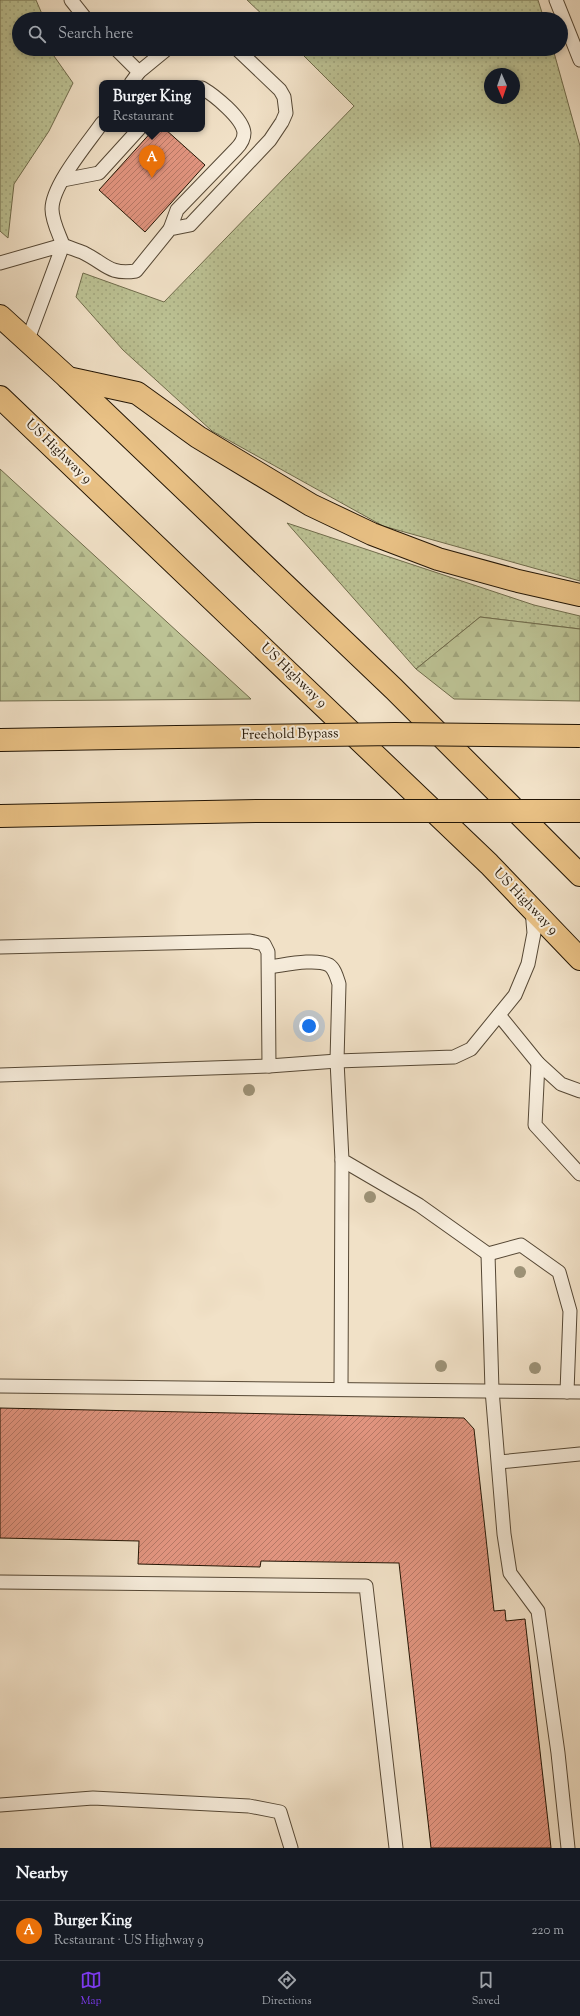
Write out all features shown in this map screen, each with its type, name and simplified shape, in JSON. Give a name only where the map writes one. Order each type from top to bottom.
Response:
[{"type":"highway","points":[[0,316],[68,378],[394,688],[580,875]]},
{"type":"highway","points":[[68,378],[137,393],[198,437],[304,501],[372,534],[438,559],[518,581],[580,595]]},
{"type":"highway","name":"US Highway 9","points":[[0,397],[390,768],[489,864],[580,959]]},
{"type":"highway","name":"Freehold Bypass","points":[[0,740],[395,734],[580,736]]},
{"type":"highway","points":[[0,816],[257,811],[580,811]]},
{"type":"lane","points":[[71,0],[80,12]]},
{"type":"lane","points":[[556,0],[561,12]]},
{"type":"lane","points":[[568,29],[579,56]]},
{"type":"lane","points":[[123,56],[139,72]]},
{"type":"lane","points":[[133,80],[139,72],[158,56]]},
{"type":"lane","points":[[170,229],[190,225],[270,140],[286,113],[284,97],[280,90],[244,56]]},
{"type":"lane","points":[[0,263],[63,245],[85,254],[100,265],[122,273],[136,271],[170,229],[177,210],[236,150],[242,141],[244,132],[240,121],[212,93],[205,90]]},
{"type":"lane","points":[[27,342],[63,245],[56,227],[52,209],[58,190],[63,180],[99,128]]},
{"type":"lane","points":[[63,180],[99,173],[136,132]]},
{"type":"lane","points":[[0,1075],[269,1066],[337,1061],[454,1057],[471,1049],[515,995],[528,964],[534,933],[532,910]]},
{"type":"lane","points":[[0,947],[250,941],[264,944],[268,952],[269,966],[269,1066]]},
{"type":"lane","points":[[269,966],[318,962],[330,966],[336,974],[339,984],[337,1061],[342,1160],[341,1389]]},
{"type":"lane","points":[[499,1015],[538,1062],[561,1084],[580,1091]]},
{"type":"lane","points":[[538,1062],[535,1125],[580,1174]]},
{"type":"lane","points":[[342,1160],[419,1205],[488,1254]]},
{"type":"lane","points":[[0,1386],[574,1392],[570,1311],[559,1272],[521,1245],[488,1254]]},
{"type":"lane","points":[[488,1254],[492,1390],[504,1534],[510,1572],[538,1611],[558,1753],[568,1848]]},
{"type":"lane","points":[[499,1462],[580,1454]]},
{"type":"lane","points":[[0,1582],[366,1586],[396,1848]]},
{"type":"lane","points":[[0,1805],[93,1798],[249,1806],[280,1812],[291,1848]]},
{"type":"green space","points":[[0,0],[36,0],[41,12],[12,12],[12,56],[54,56],[73,83],[49,131],[14,184],[8,238],[0,231]]},
{"type":"green space","points":[[247,0],[538,0],[542,12],[260,12]]},
{"type":"green space","points":[[304,56],[555,56],[580,146],[580,581],[383,526],[212,431],[123,350],[76,297],[83,273],[164,302],[354,106]]},
{"type":"green space","points":[[0,469],[251,699],[0,701]]},
{"type":"green space","points":[[287,523],[534,605],[580,616],[580,629],[480,617],[416,669]]},
{"type":"green space","points":[[480,617],[580,629],[580,701],[454,699],[416,669]]},
{"type":"building","points":[[151,132],[168,132],[205,165],[145,232],[99,190]]},
{"type":"building","points":[[0,1408],[464,1418],[474,1429],[494,1611],[505,1610],[506,1621],[525,1619],[551,1848],[431,1848],[399,1563],[261,1561],[260,1567],[138,1564],[139,1541],[0,1538]]},
{"type":"place","name":"Burger King","points":[[152,178]]}]
